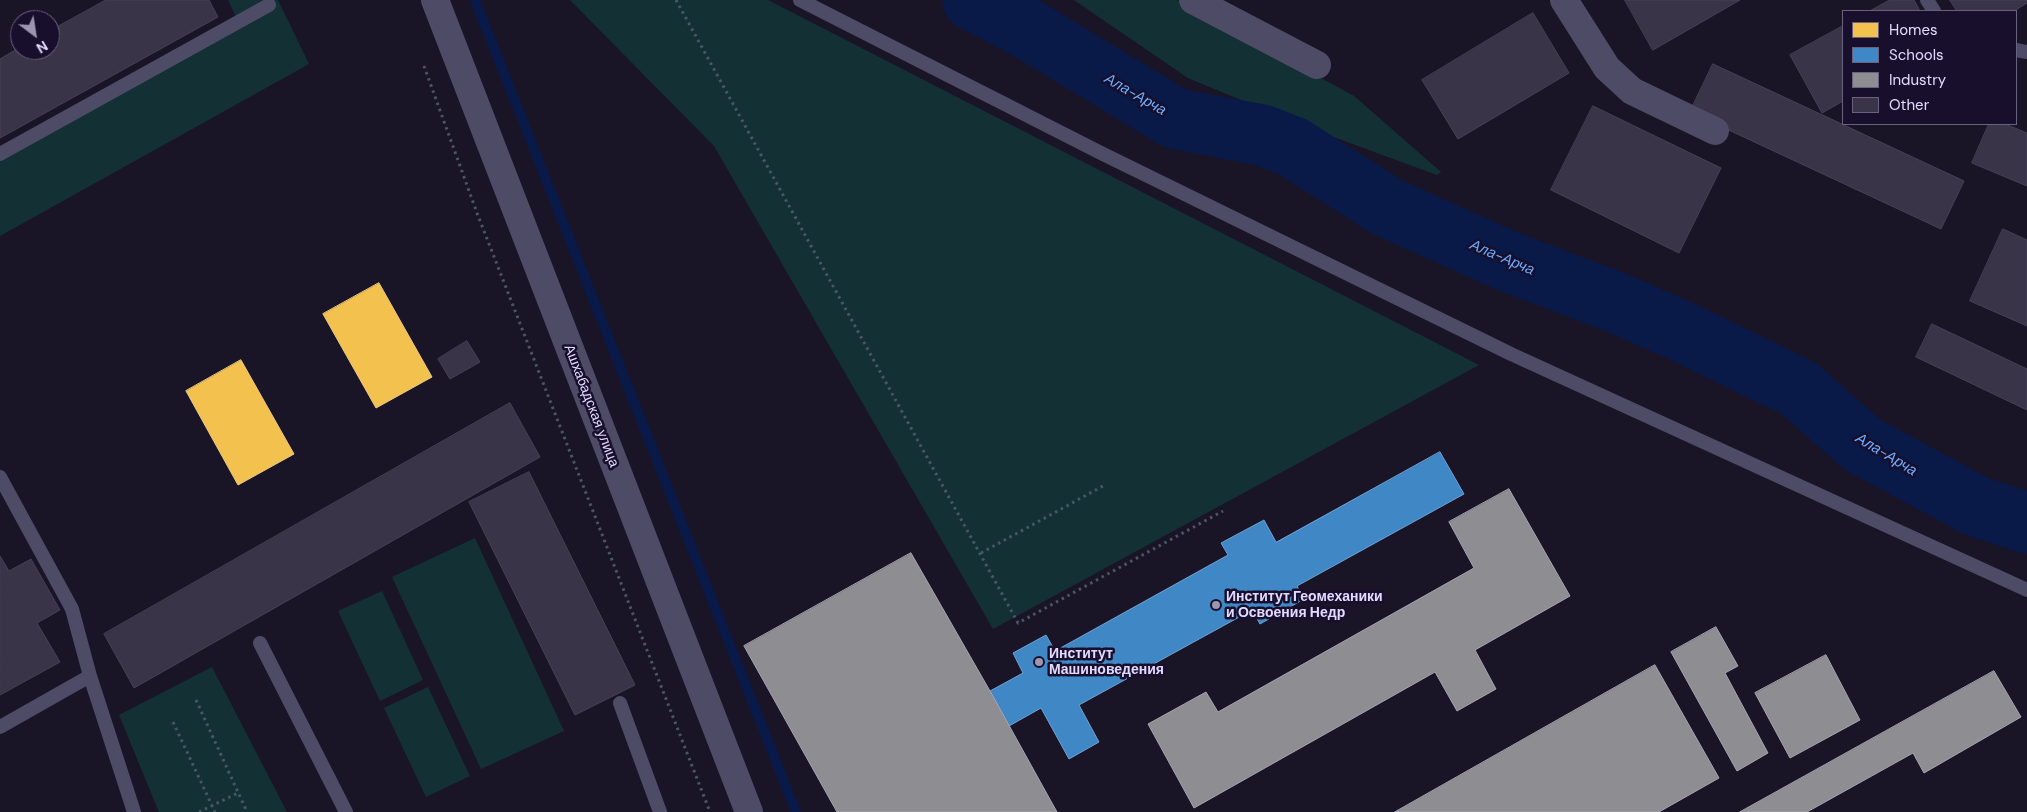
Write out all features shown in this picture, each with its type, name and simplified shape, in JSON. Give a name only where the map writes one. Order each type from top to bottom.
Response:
[{"type":"street","name":"Ашхабадская улица","points":[[435,0],[749,812]]},
{"type":"street","points":[[1193,0],[1318,65]]},
{"type":"street","points":[[1564,0],[1607,68],[1632,90],[1715,131]]},
{"type":"lane","points":[[800,0],[1101,153],[1511,354],[2027,590]]},
{"type":"lane","points":[[0,154],[269,5]]},
{"type":"lane","points":[[0,477],[72,609],[90,676],[134,812]]},
{"type":"lane","points":[[260,643],[346,812]]},
{"type":"lane","points":[[0,727],[90,676]]},
{"type":"lane","points":[[620,703],[660,812]]},
{"type":"path","points":[[676,0],[1018,622],[1223,511]]},
{"type":"path","points":[[424,65],[477,213],[710,812]]},
{"type":"path","points":[[981,554],[1103,486]]},
{"type":"path","points":[[196,700],[247,812]]},
{"type":"path","points":[[174,722],[215,812]]},
{"type":"path","points":[[199,812],[238,793]]},
{"type":"green space","points":[[228,0],[278,0],[309,64],[0,236],[0,155],[238,21]]},
{"type":"green space","points":[[570,0],[768,0],[1479,365],[993,629],[714,146]]},
{"type":"green space","points":[[1074,0],[1177,0],[1354,96],[1441,172],[1437,175],[1301,125],[1188,78]]},
{"type":"green space","points":[[475,538],[564,731],[481,769],[392,577]]},
{"type":"green space","points":[[382,591],[423,680],[380,701],[338,611]]},
{"type":"green space","points":[[212,667],[287,812],[159,812],[119,715]]},
{"type":"green space","points":[[428,687],[470,776],[426,797],[384,708]]},
{"type":"building: Homes","points":[[379,283],[432,377],[376,408],[323,314]]},
{"type":"building: Homes","points":[[241,360],[294,454],[238,485],[186,391]]},
{"type":"building: Schools","name":"Институт Геомеханики и Освоения Недр","points":[[1440,452],[1464,494],[1297,586],[1304,599],[1260,624],[1252,610],[1079,705],[1099,742],[1069,759],[1041,708],[1009,726],[990,691],[1023,673],[1013,653],[1046,635],[1055,651],[1228,555],[1221,543],[1264,520],[1276,542]]},
{"type":"building: Industry","points":[[1509,489],[1570,596],[1475,650],[1496,689],[1457,711],[1435,672],[1194,808],[1148,724],[1206,692],[1218,712],[1474,568],[1449,522]]},
{"type":"building: Industry","points":[[911,553],[1057,812],[837,812],[744,646]]},
{"type":"building: Industry","points":[[1716,627],[1738,666],[1725,673],[1768,753],[1737,771],[1671,652]]},
{"type":"building: Industry","points":[[1826,655],[1860,720],[1790,758],[1755,693]]},
{"type":"building: Industry","points":[[1655,665],[1719,778],[1659,812],[1395,812]]},
{"type":"building: Industry","points":[[1994,671],[2021,717],[1924,773],[1913,753],[1807,812],[1740,812]]},
{"type":"building: Other","points":[[106,0],[209,0],[218,17],[0,138],[0,59],[10,53],[10,60],[60,60],[60,25]]},
{"type":"building: Other","points":[[1625,0],[1740,0],[1653,50]]},
{"type":"building: Other","points":[[1890,0],[1914,0],[1919,10],[1872,10]]},
{"type":"building: Other","points":[[1950,0],[2027,0],[2027,3],[2016,10],[1956,10]]},
{"type":"building: Other","points":[[1533,13],[1569,73],[1458,139],[1422,80]]},
{"type":"building: Other","points":[[1842,27],[1842,102],[1822,113],[1790,55]]},
{"type":"building: Other","points":[[1713,64],[1964,181],[1941,229],[1690,112]]},
{"type":"building: Other","points":[[1593,106],[1721,168],[1679,253],[1551,190]]},
{"type":"building: Other","points":[[1989,125],[2007,125],[2027,133],[2027,186],[1972,163]]},
{"type":"building: Other","points":[[2003,229],[2027,240],[2027,326],[1970,301]]},
{"type":"building: Other","points":[[1932,324],[2027,369],[2027,410],[1916,357]]},
{"type":"building: Other","points":[[467,341],[480,362],[450,379],[438,359]]},
{"type":"building: Other","points":[[510,403],[540,457],[134,688],[104,634]]},
{"type":"building: Other","points":[[529,472],[635,685],[575,715],[469,502]]},
{"type":"building: Other","points":[[0,556],[9,571],[31,559],[60,610],[37,623],[60,662],[0,695]]},
{"type":"waterway","points":[[475,0],[796,812]]},
{"type":"waterway","name":"Ала-Арча","points":[[973,0],[1026,28],[1176,119],[1262,135],[1293,147],[1387,207],[1507,261],[1617,303],[1681,331],[1798,388],[1863,445],[1976,506],[2027,523]]},
{"type":"place","name":"Институт Геомеханики и Освоения Недр","points":[[1216,605]]},
{"type":"place","name":"Институт Машиноведения","points":[[1039,662]]}]
